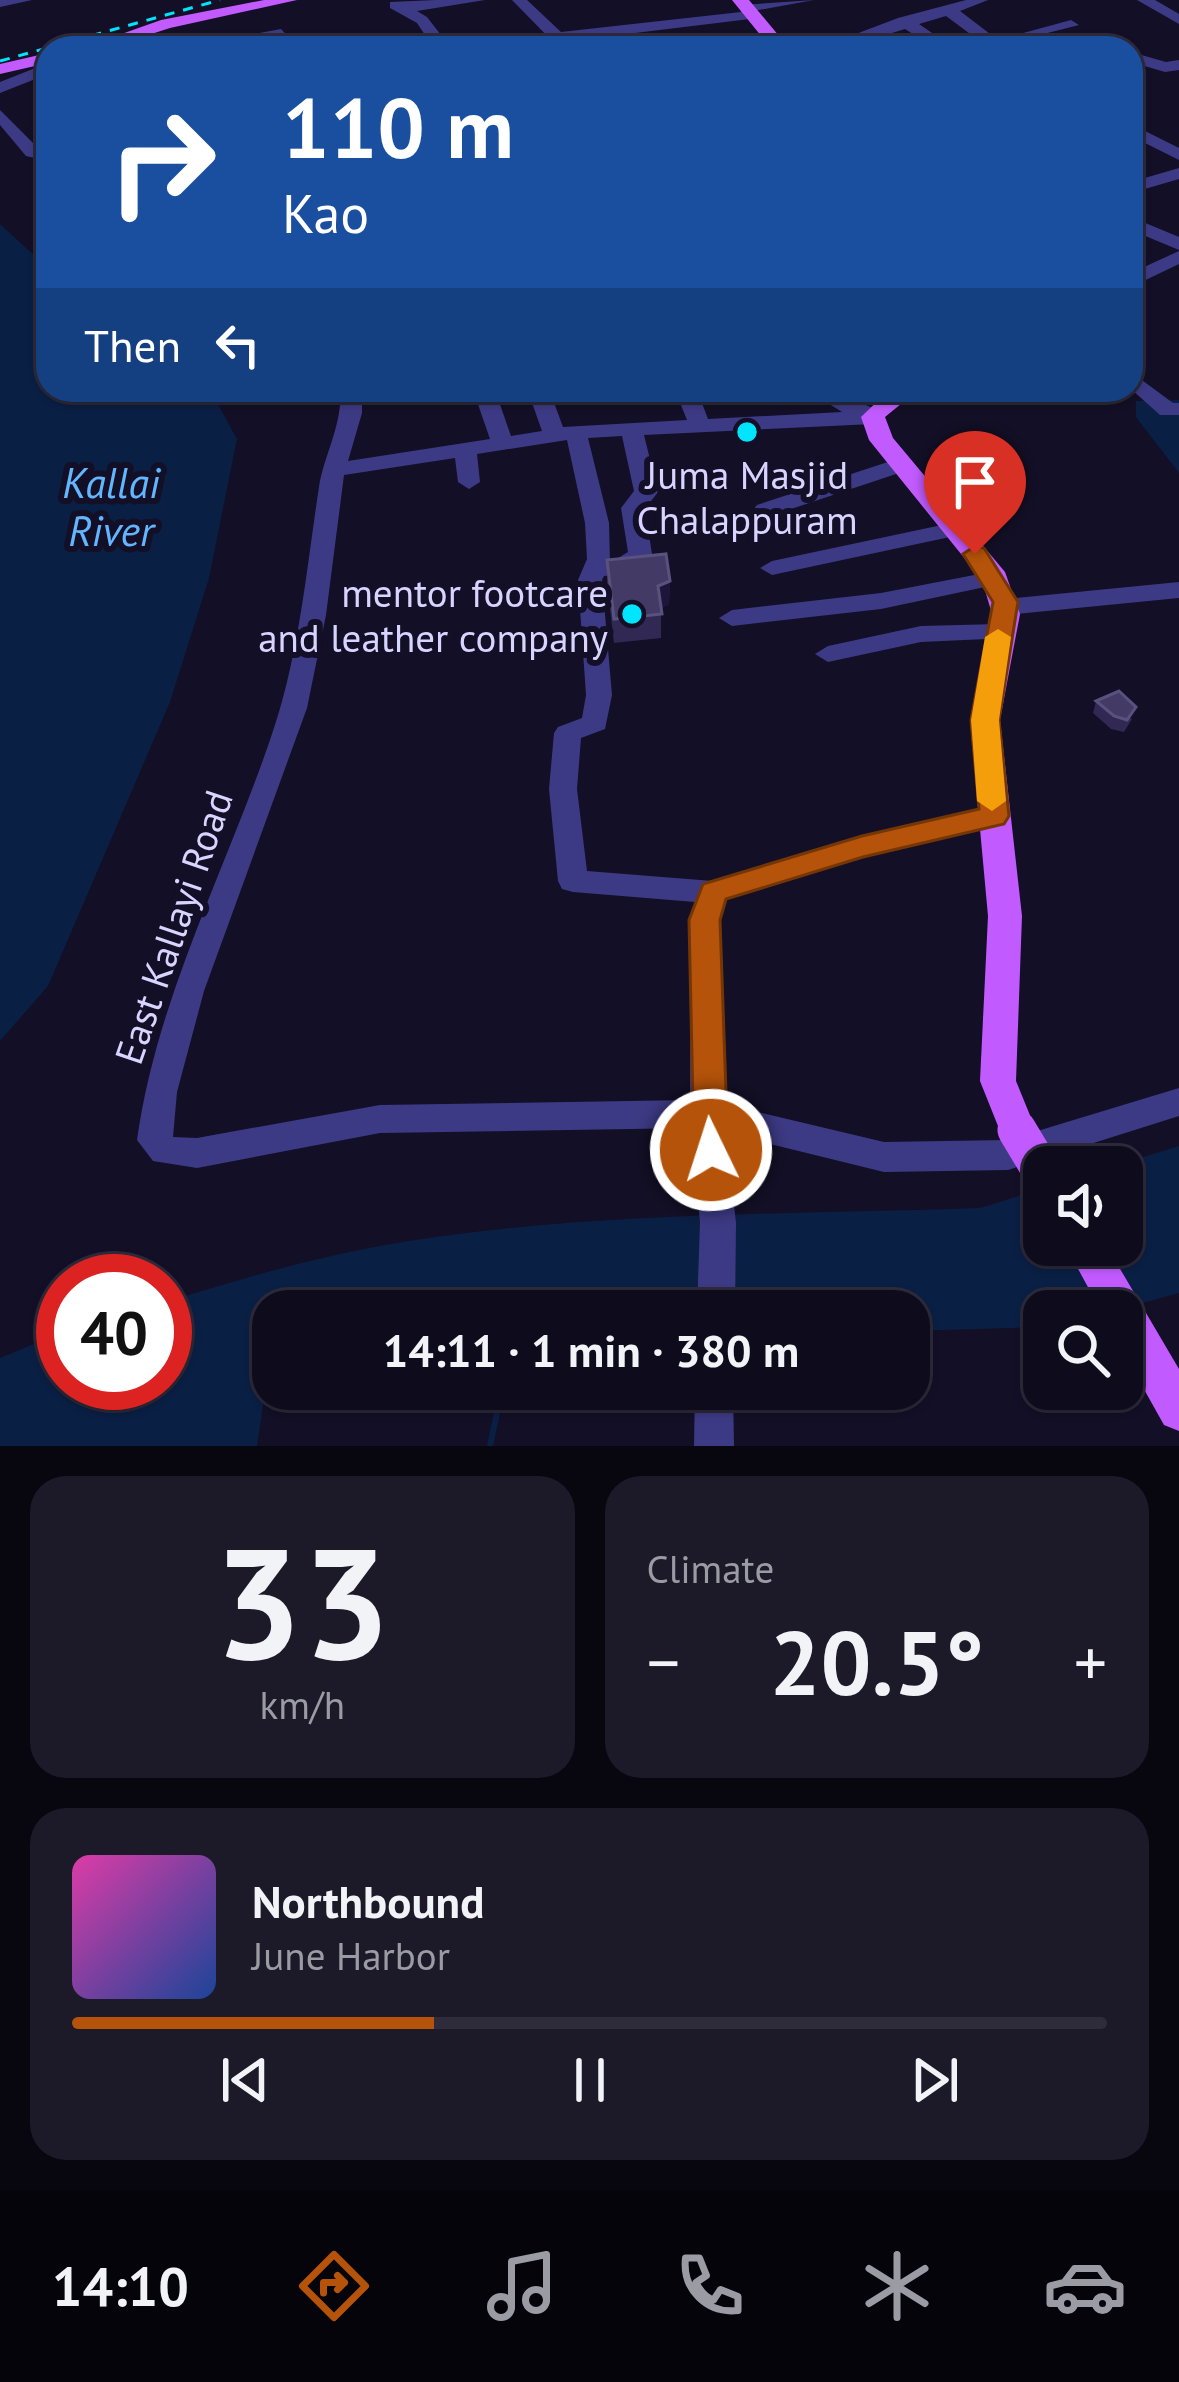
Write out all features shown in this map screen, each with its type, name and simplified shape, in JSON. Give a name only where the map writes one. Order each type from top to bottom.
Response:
[{"type":"main road","points":[[129,36],[167,23],[289,0]]},
{"type":"main road","points":[[745,8],[770,36]]},
{"type":"main road","points":[[0,69],[36,61]]},
{"type":"main road","points":[[885,402],[873,417],[881,440],[956,529],[999,606],[985,720],[1005,916],[998,1081],[1013,1143],[1023,1153]]},
{"type":"main road","points":[[1097,1266],[1172,1394]]},
{"type":"street","points":[[0,3],[25,0]]},
{"type":"street","points":[[394,4],[478,0]]},
{"type":"street","points":[[519,0],[558,36]]},
{"type":"street","points":[[593,36],[808,0]]},
{"type":"street","points":[[872,36],[903,21],[981,0]]},
{"type":"street","points":[[1144,0],[1179,20]]},
{"type":"street","points":[[394,4],[422,20],[433,36]]},
{"type":"street","points":[[947,9],[983,36]]},
{"type":"street","points":[[903,21],[927,36]]},
{"type":"street","points":[[167,23],[188,36]]},
{"type":"street","points":[[1034,36],[1071,25]]},
{"type":"street","points":[[625,29],[629,36]]},
{"type":"street","points":[[1143,55],[1179,65]]},
{"type":"street","points":[[0,88],[36,73]]},
{"type":"street","points":[[0,115],[36,153]]},
{"type":"street","points":[[1143,136],[1179,155]]},
{"type":"street","points":[[1143,184],[1179,173]]},
{"type":"street","points":[[1143,228],[1179,244]]},
{"type":"street","points":[[1143,275],[1179,257]]},
{"type":"street","points":[[1143,388],[1168,410],[1179,410]]},
{"type":"street","name":"East Kallayi Road","points":[[348,402],[333,470],[311,647],[271,776],[176,1030],[154,1140],[166,1151],[179,1154],[380,1119],[707,1114],[884,1157],[1013,1143],[1179,1102]]},
{"type":"street","points":[[488,402],[502,443]]},
{"type":"street","points":[[544,402],[566,433],[597,523],[590,580],[599,695],[596,723],[568,733],[563,789],[573,881],[713,892],[862,847],[994,816]]},
{"type":"street","points":[[691,402],[699,423]]},
{"type":"street","points":[[835,402],[848,411],[873,417]]},
{"type":"street","points":[[333,470],[566,433],[873,417]]},
{"type":"street","points":[[594,570],[620,569],[640,554],[633,508],[646,492],[631,428]]},
{"type":"street","points":[[465,449],[469,482]]},
{"type":"street","points":[[765,510],[900,465]]},
{"type":"street","points":[[772,568],[956,529]]},
{"type":"street","points":[[732,618],[881,601],[999,606],[1179,590]]},
{"type":"street","points":[[828,654],[921,634],[999,606]]},
{"type":"street","points":[[713,892],[705,920],[707,1114],[718,1222],[716,1290]]},
{"type":"street","points":[[713,1446],[714,1410]]},
{"type":"water","name":"Kallai River","points":[[0,224],[36,257],[36,402],[217,402],[237,439],[209,578],[170,702],[48,986],[0,1041]]},
{"type":"water","points":[[1179,400],[1179,473],[1136,417],[1136,402]]},
{"type":"water","points":[[1179,1146],[1179,1293],[1143,1303],[1143,1290],[1023,1290],[1023,1328],[930,1330],[930,1290],[252,1290],[252,1410],[262,1410],[257,1446],[0,1446],[0,1358],[36,1343],[36,1410],[192,1410],[192,1294],[369,1248],[444,1236],[673,1217],[980,1208],[1023,1195],[1023,1266],[1143,1266],[1143,1157]]},
{"type":"building","points":[[666,554],[670,581],[658,586],[662,614],[614,619],[607,560]]},
{"type":"building","points":[[1119,691],[1136,707],[1127,720],[1096,701]]},
{"type":"waterway","points":[[490,1446],[498,1410]]},
{"type":"railway","points":[[90,36],[220,0]]},
{"type":"railway","points":[[0,61],[36,51]]},
{"type":"slow traffic","points":[[992,801],[985,720],[998,637]]},
{"type":"place","name":"Juma Masjid Chalappuram","points":[[747,432]]},
{"type":"place","name":"mentor footcare and leather company","points":[[632,614]]},
{"type":"route","points":[[711,1150],[705,920],[713,892],[862,847],[994,816],[985,720],[1005,602],[975,554]]}]
